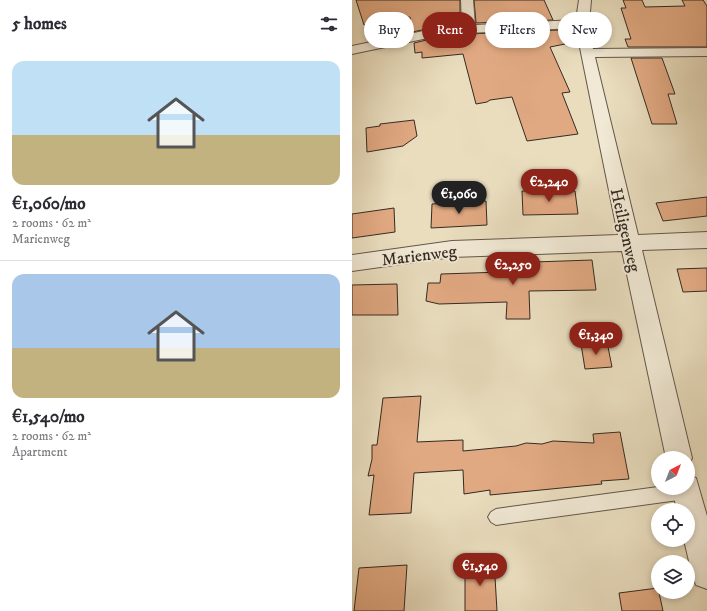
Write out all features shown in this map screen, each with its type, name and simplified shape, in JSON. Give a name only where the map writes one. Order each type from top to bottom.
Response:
[{"type":"street","points":[[468,0],[468,12]]},
{"type":"street","name":"Heiligenweg","points":[[584,12],[585,0]]},
{"type":"street","points":[[477,28],[558,25]]},
{"type":"street","points":[[352,50],[422,35]]},
{"type":"street","name":"Heiligenweg","points":[[586,48],[629,243],[677,451]]},
{"type":"street","points":[[587,53],[707,52]]},
{"type":"street","name":"Marienweg","points":[[352,263],[452,249],[707,240]]},
{"type":"street","points":[[687,495],[707,574]]},
{"type":"lane","points":[[496,517],[651,495]]},
{"type":"building","points":[[356,0],[460,0],[460,12],[422,12],[422,30],[414,32],[414,12],[364,12],[364,25]]},
{"type":"building","points":[[474,0],[544,0],[549,12],[485,12],[485,23],[477,23],[477,12],[475,12]]},
{"type":"building","points":[[623,0],[642,0],[645,7],[685,6],[682,0],[703,0],[707,6],[707,47],[628,47],[625,39],[631,39],[621,8],[626,8]]},
{"type":"building","points":[[550,13],[553,20],[550,20]]},
{"type":"building","points":[[550,30],[558,30],[558,45],[550,47]]},
{"type":"building","points":[[485,33],[485,48],[550,47],[570,92],[562,93],[578,134],[527,141],[512,97],[490,100],[476,104],[463,54],[422,58],[422,52],[415,53],[414,43],[422,41],[422,48],[477,48],[477,34]]},
{"type":"building","points":[[631,58],[662,58],[675,94],[668,94],[677,124],[652,124]]},
{"type":"building","points":[[414,120],[417,136],[403,146],[367,152],[366,128],[380,126],[380,124]]},
{"type":"building","points":[[522,191],[575,191],[578,214],[523,215]]},
{"type":"building","points":[[707,197],[707,216],[663,221],[656,203]]},
{"type":"building","points":[[486,201],[487,225],[431,228],[432,204]]},
{"type":"building","points":[[394,208],[395,232],[352,238],[352,214]]},
{"type":"building","points":[[592,260],[596,290],[529,291],[530,319],[506,319],[507,302],[439,304],[426,301],[428,283],[440,283],[441,274],[534,271],[534,262]]},
{"type":"building","points":[[707,268],[707,291],[683,292],[677,269]]},
{"type":"building","points":[[397,284],[398,315],[352,315],[352,285]]},
{"type":"building","points":[[607,342],[612,367],[585,369],[581,344]]},
{"type":"building","points":[[421,396],[417,442],[463,440],[463,451],[516,446],[526,443],[542,444],[553,441],[594,443],[593,434],[620,432],[629,479],[601,481],[602,484],[490,495],[490,490],[464,494],[463,470],[414,473],[411,513],[369,515],[374,475],[368,476],[372,459],[372,445],[377,445],[383,398]]},
{"type":"building","points":[[494,560],[497,611],[465,611],[465,564]]},
{"type":"building","points":[[407,565],[404,611],[354,611],[359,568]]},
{"type":"building","points":[[651,589],[651,599],[660,599],[663,611],[622,611],[619,593]]}]
